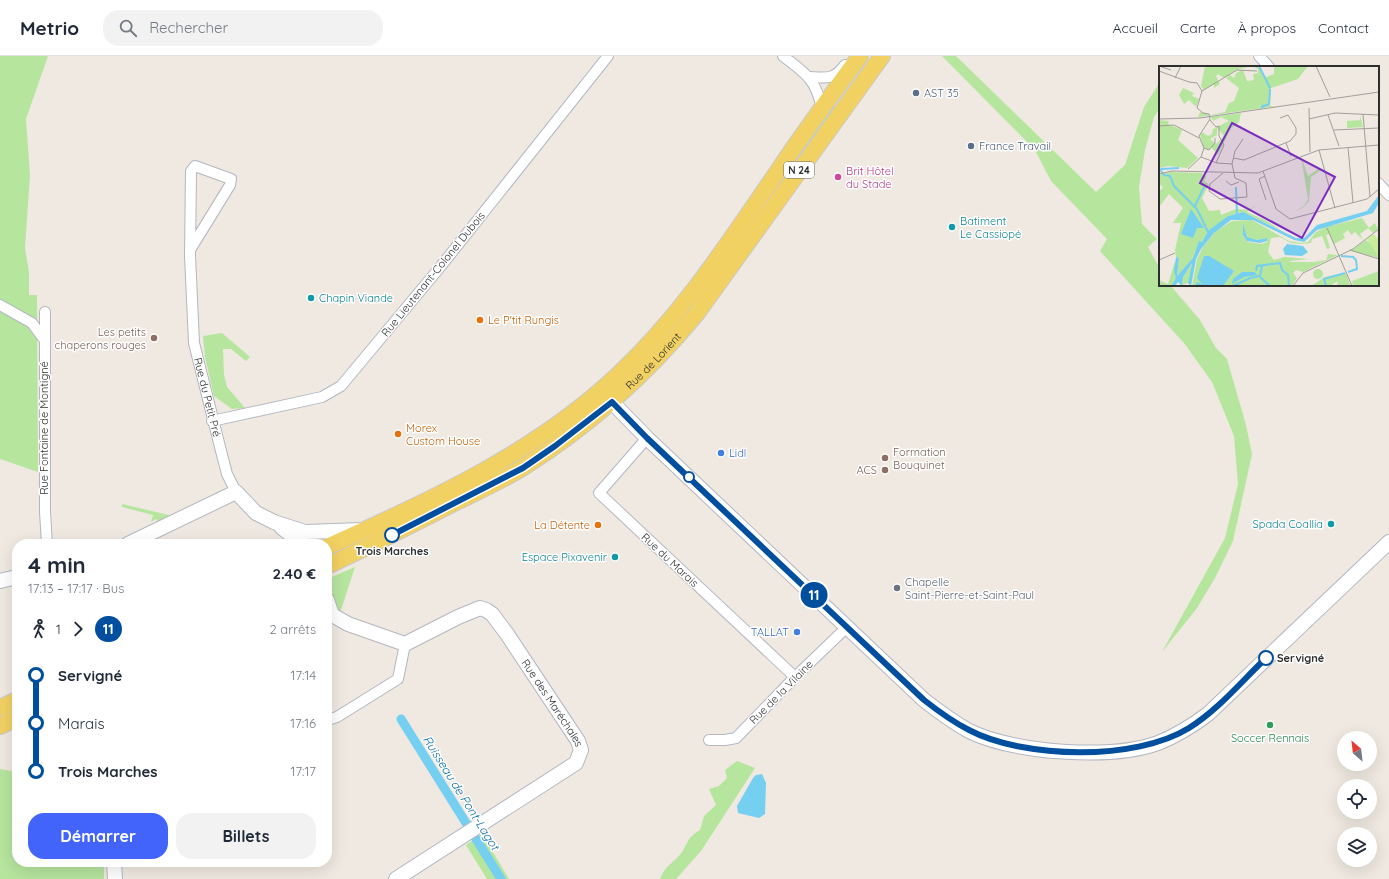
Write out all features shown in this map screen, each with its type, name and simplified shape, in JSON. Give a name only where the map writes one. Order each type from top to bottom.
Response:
[{"type":"main road","name":"Rue de Lorient","points":[[332,545],[477,483],[523,468],[555,446],[612,402],[676,338],[727,260],[822,108],[860,56]]},
{"type":"main road","name":"Rue de Lorient","points":[[332,563],[477,483],[567,418],[620,374],[727,260],[882,56]]},
{"type":"main road","points":[[0,708],[12,702]]},
{"type":"main road","points":[[0,726],[12,720]]},
{"type":"street","name":"Rue Lieutenant-Colonel Dubois","points":[[212,421],[322,397],[341,386],[441,266],[608,56]]},
{"type":"street","points":[[783,56],[810,77],[819,93],[822,108]]},
{"type":"street","points":[[810,77],[829,78],[838,74],[852,56]]},
{"type":"street","points":[[1259,56],[1268,66]]},
{"type":"street","points":[[832,93],[840,112]]},
{"type":"street","name":"Rue du Petit Pré","points":[[190,250],[230,185],[231,179],[195,166],[190,171],[190,250],[194,343],[212,421],[227,474],[236,492],[256,513],[274,522],[295,538],[302,538]]},
{"type":"street","points":[[1379,184],[1389,195]]},
{"type":"street","points":[[0,305],[32,323],[44,338]]},
{"type":"street","name":"Rue Fontaine de Montigné","points":[[45,312],[45,512],[47,539]]},
{"type":"street","points":[[601,390],[647,438],[924,700],[944,716],[970,731],[1014,746],[1064,752],[1132,749],[1157,743],[1179,733],[1208,714],[1389,542]]},
{"type":"street","name":"Rue du Marais","points":[[647,438],[599,494],[795,677]]},
{"type":"street","points":[[138,539],[236,492]]},
{"type":"street","points":[[302,538],[366,530]]},
{"type":"street","points":[[0,581],[12,578]]},
{"type":"street","name":"Rue des Maréchales","points":[[396,879],[576,763],[581,750],[578,741],[507,634],[492,614],[486,610],[480,608],[458,617],[405,644]]},
{"type":"street","points":[[332,615],[348,624],[405,644],[398,679],[337,718],[332,719]]},
{"type":"street","name":"Rue de la Vilaine","points":[[709,740],[736,738],[795,677],[847,627]]},
{"type":"street","points":[[114,867],[115,879]]},
{"type":"green space","points":[[0,56],[48,56],[26,119],[30,175],[25,248],[29,272],[29,295],[37,295],[38,472],[0,459]]},
{"type":"green space","points":[[942,56],[956,56],[1096,192],[1125,165],[1144,107],[1159,84],[1159,110],[1154,117],[1145,150],[1139,187],[1142,224],[1157,239],[1148,247],[1159,267],[1159,286],[1171,286],[1200,320],[1216,348],[1227,359],[1246,425],[1252,454],[1233,541],[1215,578],[1197,608],[1162,652],[1225,538],[1238,484],[1234,436],[1212,382],[1184,343],[1100,251],[1107,239],[1051,181],[1035,150]]},
{"type":"green space","points":[[834,101],[836,111],[736,252],[729,249]]},
{"type":"green space","points":[[222,333],[250,357],[246,361],[231,349],[223,349],[224,375],[227,387],[245,408],[232,409],[214,396],[205,357],[203,336]]},
{"type":"green space","points":[[122,504],[173,516],[158,522],[156,519],[151,522],[153,515],[122,507]]},
{"type":"green space","points":[[355,567],[340,613],[332,602],[332,577]]},
{"type":"green space","points":[[737,761],[755,768],[701,851],[676,879],[660,879],[667,867],[682,852],[690,838],[700,830],[704,816],[716,805],[709,789],[719,786],[727,778],[725,770]]},
{"type":"green space","points":[[0,769],[12,771],[12,867],[104,867],[104,879],[0,879]]},
{"type":"green space","points":[[482,834],[509,879],[487,879],[466,845]]},
{"type":"water","points":[[762,774],[766,783],[765,814],[759,818],[738,813],[737,806],[753,778],[756,775]]},
{"type":"waterway","name":"Ruisseau de Pont-Lagot","points":[[401,719],[501,879]]},
{"type":"bus line","name":"11","points":[[392,535],[523,468],[555,446],[612,402],[647,438],[924,700],[944,716],[970,731],[1014,746],[1064,752],[1132,749],[1157,743],[1190,728],[1208,714],[1266,658]]},
{"type":"place","name":"AST 35","points":[[916,93]]},
{"type":"place","name":"France Travail","points":[[971,146]]},
{"type":"place","name":"Brit Hôtel du Stade","points":[[838,177]]},
{"type":"place","name":"Batiment Le Cassiopé","points":[[952,227]]},
{"type":"place","name":"Chapin Viande","points":[[311,298]]},
{"type":"place","name":"Le P'tit Rungis","points":[[480,320]]},
{"type":"place","name":"Les petits chaperons rouges","points":[[154,338]]},
{"type":"place","name":"Morex Custom House","points":[[398,434]]},
{"type":"place","name":"Lidl","points":[[721,453]]},
{"type":"place","name":"Formation Bouquinet","points":[[885,458]]},
{"type":"place","name":"ACS","points":[[885,470]]},
{"type":"place","name":"Spada Coallia","points":[[1331,524]]},
{"type":"place","name":"La Détente","points":[[598,525]]},
{"type":"place","name":"Trois Marches","points":[[392,535]]},
{"type":"place","name":"Espace Pixavenir","points":[[615,557]]},
{"type":"place","name":"Chapelle Saint-Pierre-et-Saint-Paul","points":[[897,588]]},
{"type":"place","name":"TALLAT","points":[[797,632]]},
{"type":"place","name":"Servigné","points":[[1266,658]]},
{"type":"place","name":"Soccer Rennais","points":[[1270,725]]}]
